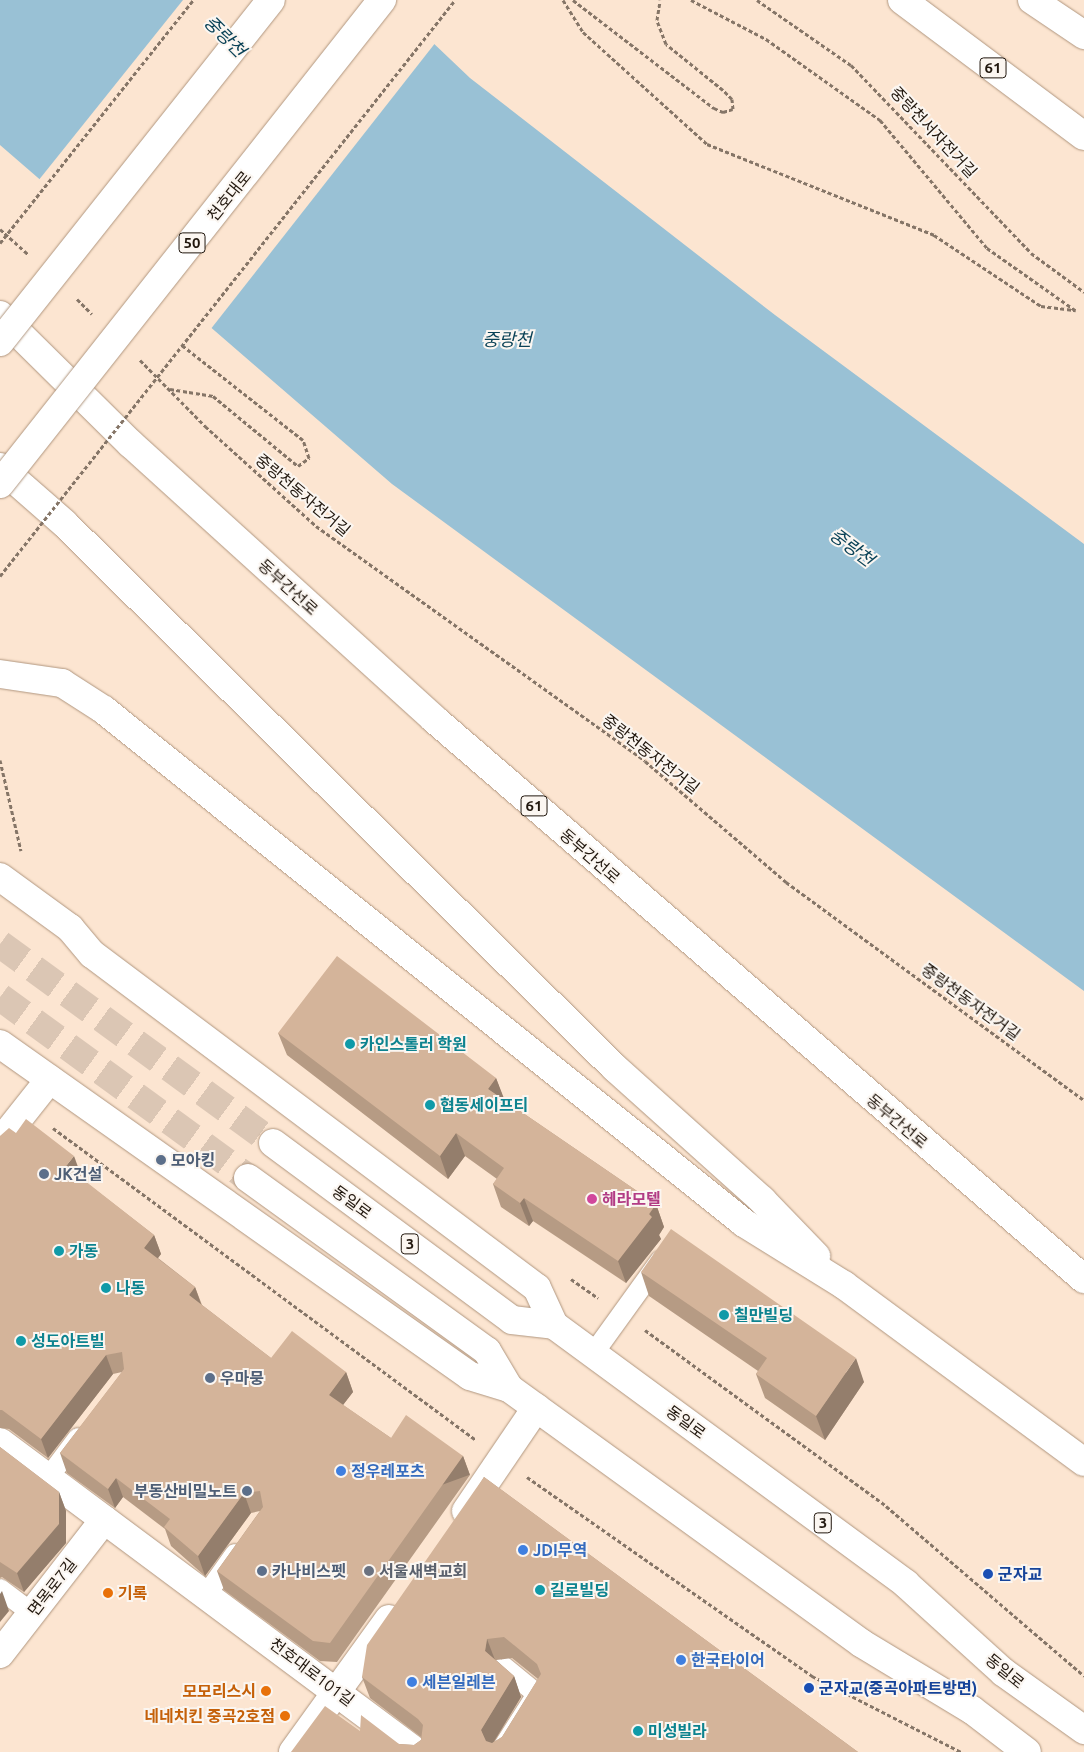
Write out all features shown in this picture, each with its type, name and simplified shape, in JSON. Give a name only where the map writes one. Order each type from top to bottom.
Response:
[{"type":"main road","points":[[0,342],[271,0]]},
{"type":"main road","name":"천호대로","points":[[0,484],[382,0]]},
{"type":"main road","name":"61","points":[[902,0],[1084,136]]},
{"type":"main road","points":[[1032,0],[1084,35]]},
{"type":"main road","name":"동부간선로","points":[[0,315],[131,444],[434,719],[1084,1279]]},
{"type":"main road","points":[[0,467],[65,524],[615,1068],[762,1200],[844,1285]]},
{"type":"main road","points":[[0,674],[62,683],[104,710],[744,1223],[844,1285],[1084,1462]]},
{"type":"main road","points":[[0,876],[70,928],[92,954],[536,1288],[554,1325]]},
{"type":"main road","points":[[0,1044],[470,1376],[509,1388],[862,1643],[972,1710],[1021,1750]]},
{"type":"main road","points":[[0,1142],[50,1079]]},
{"type":"main road","name":"동일로","points":[[273,1143],[512,1320],[554,1325],[906,1584],[1003,1672],[1084,1730]]},
{"type":"main road","points":[[248,1178],[487,1351],[509,1388]]},
{"type":"main road","points":[[451,1531],[536,1408]]},
{"type":"main road","name":"천호대로101길","points":[[0,1442],[337,1691],[416,1752]]},
{"type":"main road","name":"면목로7길","points":[[0,1654],[104,1520]]},
{"type":"main road","points":[[293,1752],[406,1595]]},
{"type":"lane","points":[[593,1354],[674,1241]]},
{"type":"lane","points":[[48,1478],[93,1418]]},
{"type":"lane","points":[[206,1595],[249,1535]]},
{"type":"lane","points":[[0,1589],[32,1613]]},
{"type":"lane","points":[[500,1752],[537,1694],[504,1667]]},
{"type":"path","points":[[0,243],[193,0]]},
{"type":"path","points":[[0,576],[456,0]]},
{"type":"path","points":[[563,0],[583,32],[708,144],[934,235],[1041,306],[1076,310],[987,248],[880,120],[766,39],[691,0]]},
{"type":"path","points":[[573,0],[714,108],[723,112],[733,109],[732,99],[723,90],[666,44],[657,20],[660,0]]},
{"type":"path","name":"중랑천서자전거길","points":[[757,0],[852,65],[1031,253],[1084,292]]},
{"type":"path","points":[[170,389],[213,396],[298,466],[309,458],[303,440],[182,345]]},
{"type":"path","name":"중랑천동자전거길","points":[[205,426],[316,526],[645,761],[786,882],[1084,1100]]},
{"type":"path","points":[[26,1108],[480,1443]]},
{"type":"path","points":[[521,1473],[812,1676],[961,1752]]},
{"type":"water","name":"중랑천","points":[[0,0],[388,0],[470,78],[775,315],[1084,544],[1084,991],[392,484],[0,145]]},
{"type":"pier","points":[[183,0],[391,0],[436,42],[210,330],[38,181]]},
{"type":"building","points":[[337,956],[496,1078],[488,1089],[656,1204],[649,1214],[652,1217],[618,1261],[524,1198],[520,1203],[493,1184],[504,1168],[456,1133],[440,1156],[278,1033]]},
{"type":"building","points":[[26,1119],[74,1156],[66,1166],[154,1235],[144,1248],[195,1287],[189,1295],[271,1358],[292,1331],[346,1372],[329,1395],[391,1438],[406,1415],[463,1456],[330,1643],[313,1641],[217,1571],[263,1507],[260,1491],[244,1493],[198,1556],[164,1527],[170,1519],[116,1478],[108,1489],[60,1453],[124,1369],[122,1352],[106,1355],[41,1439],[0,1410],[0,1136],[9,1128],[16,1133]]},
{"type":"building","points":[[671,1229],[856,1358],[816,1416],[756,1374],[767,1358],[641,1272]]},
{"type":"building","points":[[0,1447],[59,1492],[59,1524],[17,1573],[0,1562]]},
{"type":"building","points":[[484,1477],[858,1752],[291,1752],[325,1706],[360,1731],[361,1715],[399,1744],[414,1745],[421,1740],[423,1725],[418,1719],[362,1677],[367,1645]],"holes":[[[504,1637],[537,1664],[541,1674],[502,1737],[492,1743],[486,1741],[481,1730],[514,1676],[485,1651],[487,1639]]]},
{"type":"tunnel","points":[[0,944],[273,1143]]},
{"type":"tunnel","points":[[0,997],[248,1178]]},
{"type":"place","name":"카인스톨러 학원","points":[[350,1044]]},
{"type":"place","name":"협동세이프티","points":[[430,1105]]},
{"type":"place","name":"모아킹","points":[[161,1160]]},
{"type":"place","name":"JK건설","points":[[44,1174]]},
{"type":"place","name":"헤라모텔","points":[[592,1199]]},
{"type":"place","name":"가동","points":[[59,1251]]},
{"type":"place","name":"나동","points":[[106,1288]]},
{"type":"place","name":"칠만빌딩","points":[[724,1315]]},
{"type":"place","name":"성도아트빌","points":[[21,1341]]},
{"type":"place","name":"우마뭉","points":[[210,1378]]},
{"type":"place","name":"정우레포츠","points":[[341,1471]]},
{"type":"place","name":"부동산비밀노트","points":[[247,1491]]},
{"type":"place","name":"JDI무역","points":[[523,1550]]},
{"type":"place","name":"카나비스펫","points":[[262,1571]]},
{"type":"place","name":"서울새벽교회","points":[[369,1571]]},
{"type":"place","name":"군자교","points":[[988,1574]]},
{"type":"place","name":"길로빌딩","points":[[540,1590]]},
{"type":"place","name":"기록","points":[[108,1593]]},
{"type":"place","name":"한국타이어","points":[[681,1660]]},
{"type":"place","name":"세븐일레븐","points":[[412,1682]]},
{"type":"place","name":"군자교(중곡아파트방면)","points":[[809,1688]]},
{"type":"place","name":"모모리스시","points":[[266,1691]]},
{"type":"place","name":"네네치킨 중곡2호점","points":[[285,1716]]},
{"type":"place","name":"미성빌라","points":[[638,1731]]}]
